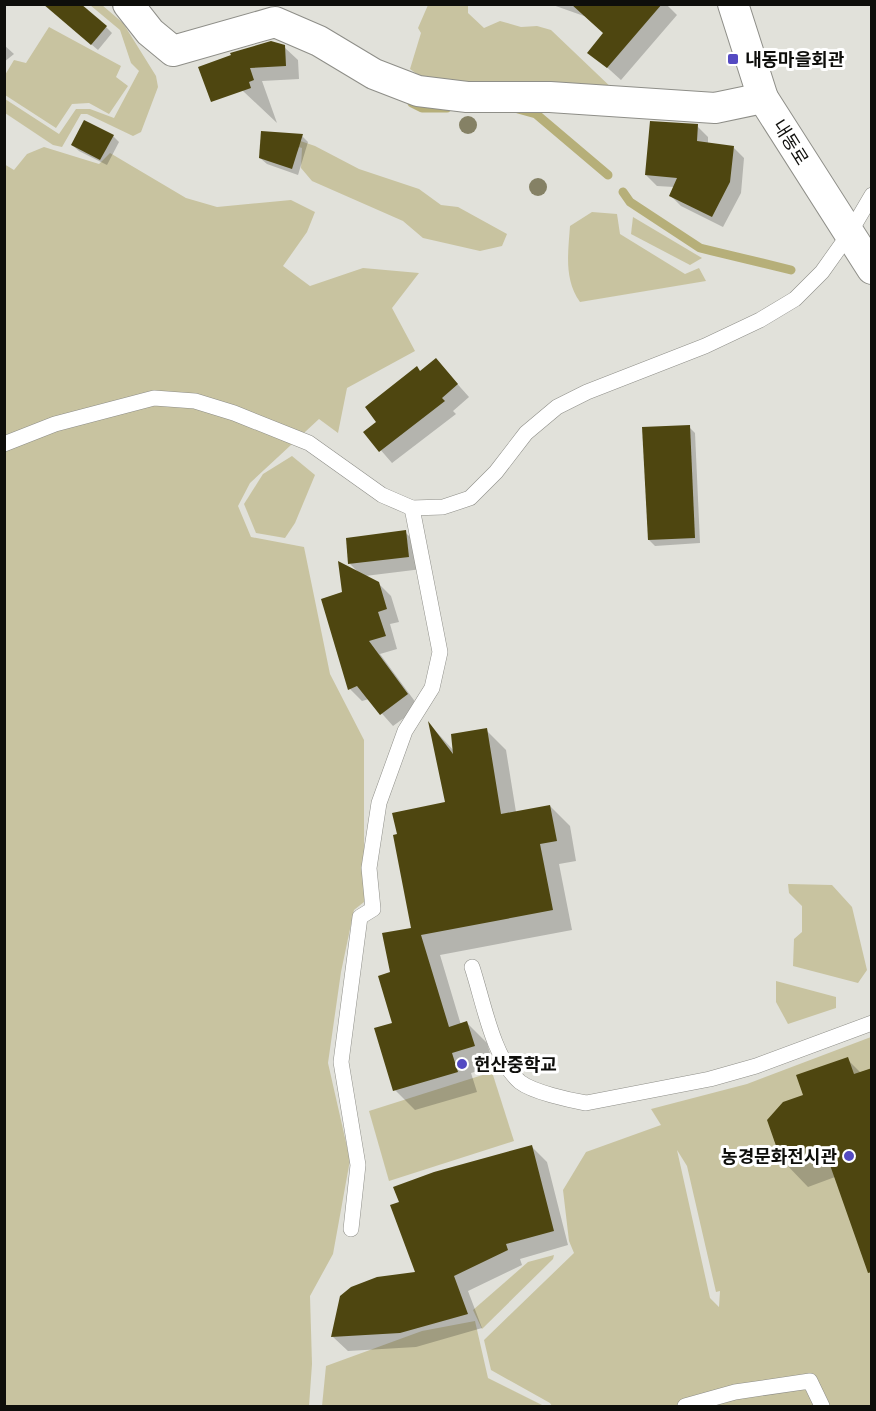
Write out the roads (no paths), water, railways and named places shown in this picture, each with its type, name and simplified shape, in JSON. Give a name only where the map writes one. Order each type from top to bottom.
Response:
[{"type":"street","points":[[128,4],[150,32],[173,51],[275,22],[319,41],[374,74],[418,91],[467,97],[550,97],[715,108],[763,98]]},
{"type":"street","name":"내동로","points":[[734,4],[763,98],[872,269]]},
{"type":"lane","points":[[4,444],[55,424],[154,398],[195,401],[234,413],[309,442],[382,495],[412,508],[443,507],[470,498],[496,472],[526,433],[557,407],[587,392],[705,346],[760,320],[795,299],[822,272],[849,234],[872,195]]},
{"type":"lane","points":[[351,1229],[358,1165],[341,1062],[360,917],[373,909],[369,868],[379,804],[405,731],[432,688],[440,652],[412,508]]},
{"type":"lane","points":[[472,966],[503,1063],[521,1083],[567,1100],[586,1103],[710,1079],[756,1066],[872,1023]]},
{"type":"lane","points":[[684,1407],[735,1392],[810,1381],[822,1407]]},
{"type":"waterway","points":[[412,103],[422,108],[447,108]]},
{"type":"waterway","points":[[518,109],[536,114],[608,175]]},
{"type":"waterway","points":[[623,192],[630,202],[700,248],[791,270]]},
{"type":"place","name":"내동마을회관","points":[[733,59]]},
{"type":"place","name":"헌산중학교","points":[[462,1064]]},
{"type":"place","name":"농경문화전시관","points":[[849,1156]]}]
